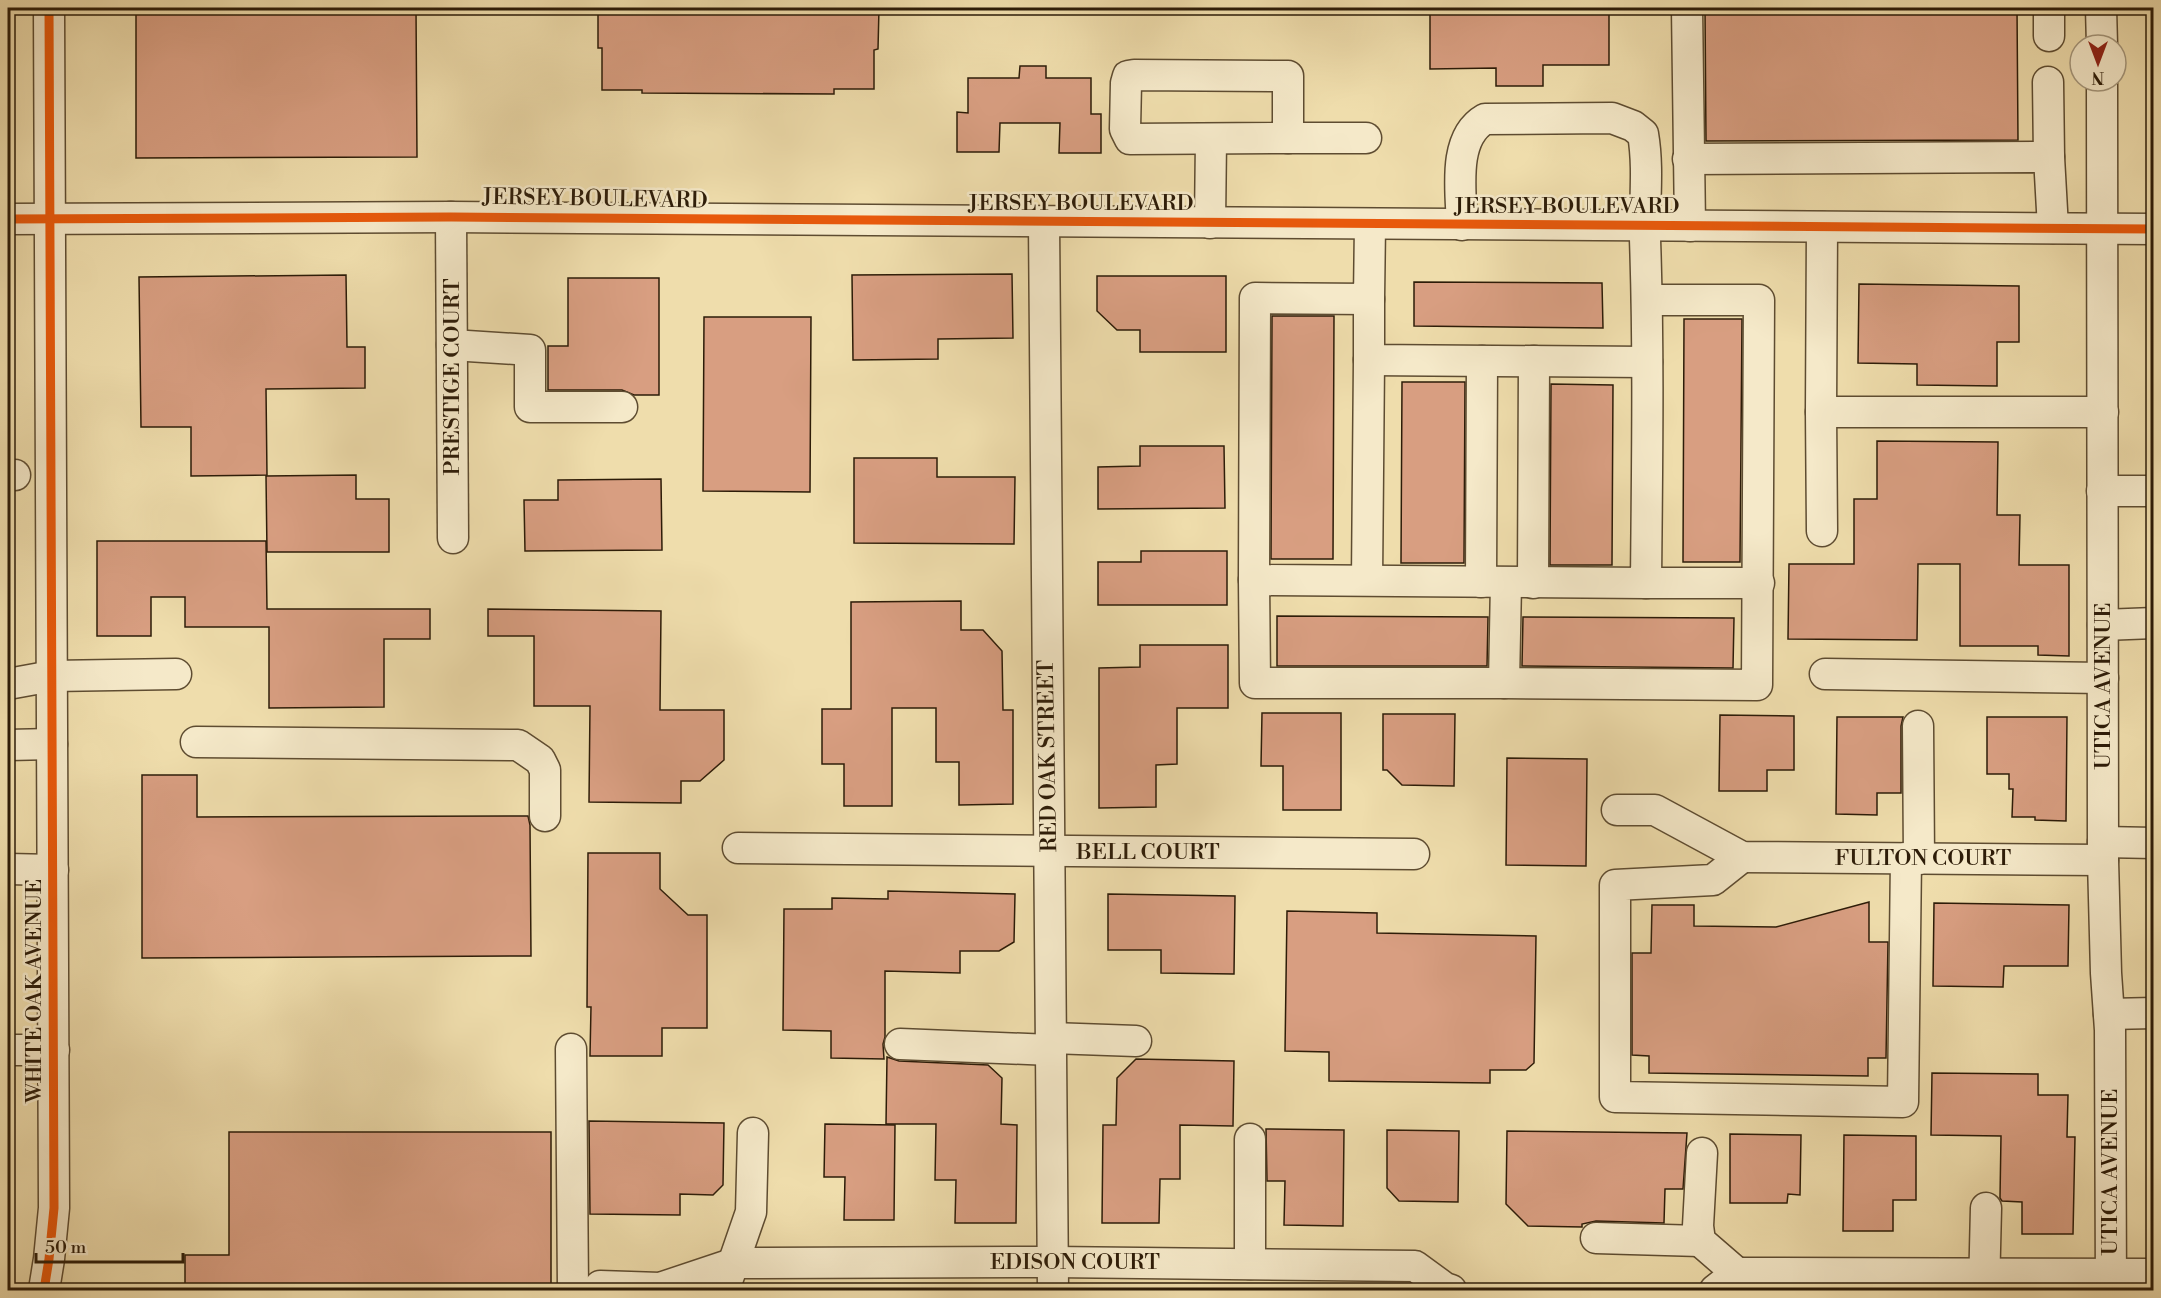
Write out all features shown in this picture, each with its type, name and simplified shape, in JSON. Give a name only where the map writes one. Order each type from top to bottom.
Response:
[{"type":"street","name":"WHITE OAK AVENUE","points":[[44,1290],[50,1259],[54,1208],[50,8]]},
{"type":"street","points":[[1688,8],[1690,226]]},
{"type":"street","points":[[2102,8],[2102,33]]},
{"type":"street","points":[[1288,138],[1288,76],[1128,76],[1125,129],[1130,139],[1366,138]]},
{"type":"street","points":[[2048,82],[2053,228]]},
{"type":"street","name":"UTICA AVENUE","points":[[2102,93],[2103,851],[2109,1014],[2111,1283]]},
{"type":"street","points":[[1461,225],[1461,166],[1464,145],[1475,125],[1485,119],[1612,118],[1633,126],[1643,134],[1646,170],[1644,226],[1647,300],[1646,583]]},
{"type":"street","points":[[1210,223],[1212,139]]},
{"type":"street","points":[[1688,159],[2049,157]]},
{"type":"street","name":"JERSEY BOULEVARD","points":[[8,219],[451,217],[2154,229]]},
{"type":"street","name":"PRESTIGE COURT","points":[[451,217],[453,538]]},
{"type":"street","name":"RED OAK STREET","points":[[1044,222],[1053,1276]]},
{"type":"street","points":[[1367,580],[1370,224]]},
{"type":"street","points":[[1822,227],[1822,531]]},
{"type":"street","points":[[1369,299],[1255,298],[1255,683],[1758,685],[1759,300],[1647,300]]},
{"type":"street","points":[[452,345],[530,350],[530,407],[622,407]]},
{"type":"street","points":[[1369,360],[1647,362]]},
{"type":"street","points":[[1482,361],[1507,583]]},
{"type":"street","points":[[1504,683],[1507,583],[1534,361]]},
{"type":"street","points":[[1821,411],[2103,412]]},
{"type":"street","points":[[2102,491],[2154,491]]},
{"type":"street","points":[[1254,580],[1759,583]]},
{"type":"street","points":[[2103,625],[2154,623]]},
{"type":"street","points":[[8,684],[52,676],[176,674]]},
{"type":"street","points":[[1825,674],[2103,678]]},
{"type":"street","points":[[1617,810],[1654,810],[1742,857],[1713,880],[1615,885],[1615,1097],[1903,1102],[1917,726]]},
{"type":"street","points":[[196,742],[518,745],[540,760],[545,770],[545,816]]},
{"type":"street","points":[[8,745],[52,744]]},
{"type":"street","name":"FULTON COURT","points":[[1742,857],[1912,858],[2103,851],[2154,843]]},
{"type":"street","name":"BELL COURT","points":[[738,848],[1414,854]]},
{"type":"street","points":[[8,869],[53,870]]},
{"type":"street","points":[[2109,1014],[2154,1013]]},
{"type":"street","points":[[900,1044],[1051,1044],[1136,1041]]},
{"type":"street","points":[[571,1049],[587,1288]]},
{"type":"street","points":[[8,1050],[54,1050]]},
{"type":"street","points":[[724,1290],[751,1212],[753,1132]]},
{"type":"street","points":[[1250,1139],[1250,1264]]},
{"type":"street","points":[[1702,1153],[1698,1226],[1700,1241],[1726,1282],[2111,1283],[2154,1274]]},
{"type":"street","points":[[1984,1282],[1986,1208]]},
{"type":"street","points":[[1596,1238],[1700,1241]]},
{"type":"street","name":"EDISON COURT","points":[[587,1288],[660,1288],[735,1263],[1053,1276],[1250,1264],[1374,1278],[1415,1266],[1451,1290]]},
{"type":"building","points":[[136,8],[416,8],[417,157],[136,158]]},
{"type":"building","points":[[598,8],[879,8],[878,49],[874,50],[874,89],[834,89],[834,94],[642,93],[642,90],[602,90],[602,48],[598,48]]},
{"type":"building","points":[[1430,8],[1609,8],[1609,65],[1543,65],[1543,86],[1496,86],[1496,68],[1430,69]]},
{"type":"building","points":[[1705,8],[2017,8],[2018,140],[1706,141]]},
{"type":"building","points":[[1020,66],[1046,66],[1046,78],[1091,78],[1091,114],[1101,114],[1101,153],[1059,153],[1060,123],[1000,123],[999,152],[957,152],[957,112],[968,113],[968,78],[1019,78]]},
{"type":"building","points":[[1012,274],[1013,338],[938,339],[938,359],[853,360],[852,275]]},
{"type":"building","points":[[346,275],[347,347],[365,347],[365,388],[266,389],[267,475],[191,476],[191,427],[141,427],[139,277]]},
{"type":"building","points":[[1097,276],[1226,276],[1226,352],[1140,352],[1140,330],[1117,330],[1097,311]]},
{"type":"building","points":[[568,278],[659,278],[659,395],[634,395],[622,390],[548,390],[548,346],[568,346]]},
{"type":"building","points":[[1414,282],[1602,283],[1603,328],[1414,326]]},
{"type":"building","points":[[1859,284],[2019,286],[2019,342],[1997,342],[1997,386],[1917,385],[1917,364],[1858,363]]},
{"type":"building","points":[[1272,316],[1334,316],[1333,559],[1271,559]]},
{"type":"building","points":[[704,317],[811,317],[810,492],[703,491]]},
{"type":"building","points":[[1684,319],[1742,319],[1740,562],[1683,562]]},
{"type":"building","points":[[1402,382],[1465,382],[1464,563],[1401,563]]},
{"type":"building","points":[[1551,384],[1613,385],[1612,565],[1550,565]]},
{"type":"building","points":[[1877,441],[1998,442],[1997,515],[2020,515],[2019,565],[2069,565],[2069,656],[2038,655],[2038,646],[1960,646],[1960,564],[1918,564],[1917,640],[1788,639],[1789,564],[1854,564],[1854,499],[1877,499]]},
{"type":"building","points":[[1140,446],[1224,446],[1225,508],[1098,509],[1098,467],[1140,466]]},
{"type":"building","points":[[854,458],[937,458],[937,477],[1015,477],[1014,544],[854,543]]},
{"type":"building","points":[[356,475],[356,499],[389,499],[389,552],[267,552],[266,476]]},
{"type":"building","points":[[661,479],[662,550],[525,551],[524,500],[558,500],[558,480]]},
{"type":"building","points":[[97,541],[266,541],[267,609],[430,609],[430,639],[384,639],[384,707],[269,708],[269,627],[185,627],[185,597],[151,597],[151,636],[97,636]]},
{"type":"building","points":[[1141,551],[1227,551],[1227,605],[1098,605],[1098,562],[1141,562]]},
{"type":"building","points":[[961,601],[961,630],[983,630],[1002,651],[1003,710],[1013,710],[1013,804],[959,805],[959,762],[936,762],[936,708],[892,708],[892,806],[844,806],[844,764],[822,764],[822,709],[851,709],[851,602]]},
{"type":"building","points":[[488,609],[661,611],[660,710],[724,710],[724,760],[700,781],[681,781],[681,803],[589,802],[590,706],[534,706],[534,636],[488,636]]},
{"type":"building","points":[[1277,616],[1488,617],[1487,666],[1277,666]]},
{"type":"building","points":[[1523,617],[1734,618],[1733,668],[1522,666]]},
{"type":"building","points":[[1140,645],[1228,645],[1228,708],[1177,708],[1177,764],[1156,765],[1156,807],[1099,808],[1099,668],[1140,667]]},
{"type":"building","points":[[1262,713],[1341,713],[1341,810],[1283,810],[1283,766],[1261,766]]},
{"type":"building","points":[[1383,714],[1455,714],[1454,786],[1402,785],[1387,770],[1383,770]]},
{"type":"building","points":[[1720,715],[1794,716],[1794,770],[1767,770],[1767,791],[1719,791]]},
{"type":"building","points":[[1837,717],[1903,717],[1901,793],[1877,793],[1877,815],[1836,814]]},
{"type":"building","points":[[1987,717],[2067,717],[2066,821],[2012,817],[2013,789],[2009,789],[2009,774],[1987,774]]},
{"type":"building","points":[[1507,758],[1587,759],[1586,866],[1506,865]]},
{"type":"building","points":[[142,775],[197,775],[197,817],[528,816],[530,825],[531,956],[142,958]]},
{"type":"building","points":[[588,853],[660,853],[660,889],[688,915],[707,915],[707,1028],[662,1028],[662,1056],[590,1056],[591,1007],[587,1007]]},
{"type":"building","points":[[888,891],[1015,894],[1014,942],[999,951],[960,951],[960,973],[885,971],[884,1059],[831,1058],[831,1031],[783,1030],[784,909],[832,909],[832,898],[888,899]]},
{"type":"building","points":[[1108,894],[1235,896],[1234,974],[1161,973],[1161,950],[1108,950]]},
{"type":"building","points":[[1869,902],[1869,942],[1888,942],[1886,1058],[1868,1058],[1868,1076],[1649,1073],[1649,1056],[1632,1055],[1632,953],[1651,953],[1652,905],[1694,905],[1694,926],[1776,927]]},
{"type":"building","points":[[1934,903],[2069,905],[2068,966],[2004,966],[2003,987],[1933,986]]},
{"type":"building","points":[[1287,911],[1377,913],[1377,933],[1536,936],[1534,1063],[1526,1070],[1490,1070],[1490,1083],[1329,1081],[1329,1052],[1285,1051]]},
{"type":"building","points":[[887,1057],[899,1061],[988,1065],[1002,1078],[1001,1124],[1017,1125],[1016,1223],[955,1223],[956,1180],[935,1180],[936,1124],[886,1124]]},
{"type":"building","points":[[1136,1059],[1234,1061],[1233,1126],[1180,1125],[1180,1179],[1160,1179],[1159,1223],[1102,1223],[1103,1125],[1116,1125],[1117,1078]]},
{"type":"building","points":[[1932,1073],[2038,1074],[2038,1095],[2068,1095],[2067,1137],[2075,1137],[2073,1234],[2022,1234],[2022,1202],[2002,1201],[2000,1198],[2001,1136],[1931,1135]]},
{"type":"building","points":[[589,1121],[724,1123],[723,1185],[713,1195],[680,1194],[680,1215],[590,1214]]},
{"type":"building","points":[[825,1124],[895,1125],[894,1220],[844,1220],[845,1177],[824,1177]]},
{"type":"building","points":[[1266,1129],[1344,1130],[1343,1226],[1284,1225],[1285,1181],[1267,1181]]},
{"type":"building","points":[[1387,1130],[1459,1131],[1458,1202],[1399,1201],[1387,1188]]},
{"type":"building","points":[[1507,1131],[1687,1133],[1683,1189],[1665,1189],[1664,1223],[1596,1221],[1582,1224],[1582,1227],[1528,1226],[1506,1204]]},
{"type":"building","points":[[229,1132],[551,1132],[551,1290],[185,1290],[185,1255],[229,1255]]},
{"type":"building","points":[[1730,1134],[1801,1135],[1800,1195],[1788,1194],[1787,1203],[1730,1203]]},
{"type":"building","points":[[1844,1135],[1916,1136],[1916,1200],[1893,1200],[1893,1231],[1843,1231]]},
{"type":"cycle path","points":[[44,1290],[54,1208],[49,8]]},
{"type":"cycle path","points":[[8,219],[451,217],[2154,229]]}]
